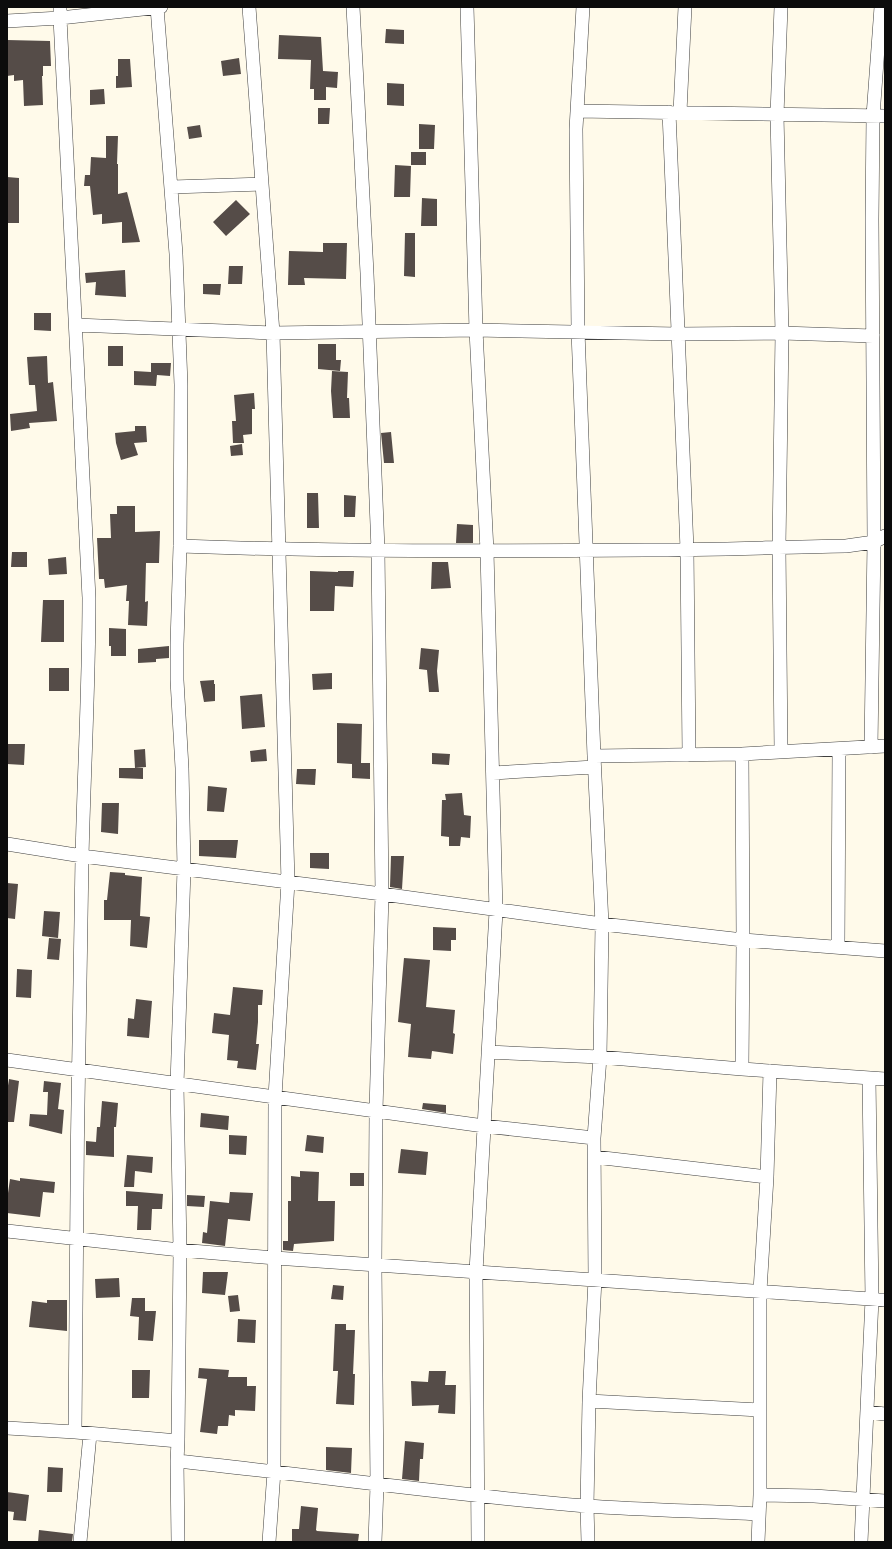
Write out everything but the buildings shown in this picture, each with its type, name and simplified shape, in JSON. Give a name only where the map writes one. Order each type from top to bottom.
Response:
[{"type":"street","points":[[157,7],[172,187],[180,328],[181,385],[180,546],[177,666],[182,768],[184,869],[177,1085],[180,1250],[177,1461],[178,1542]]},
{"type":"street","points":[[7,21],[60,13],[162,7]]},
{"type":"street","points":[[249,7],[273,333],[288,882],[275,1097],[274,1471],[269,1542]]},
{"type":"street","points":[[353,7],[378,550],[382,894],[376,1111],[375,1266],[377,1485],[375,1542]]},
{"type":"street","points":[[467,7],[476,330],[487,551],[496,910],[476,1272],[478,1542]]},
{"type":"street","points":[[583,7],[576,111],[578,332],[594,762],[602,924],[600,1057],[594,1138],[594,1279],[589,1401],[587,1506],[588,1542]]},
{"type":"street","points":[[685,7],[674,112],[677,334],[687,549],[689,755]]},
{"type":"street","points":[[781,7],[777,115],[782,333],[779,547],[781,752]]},
{"type":"street","points":[[871,747],[879,629],[880,539],[873,336],[872,219],[879,116],[881,7]]},
{"type":"street","points":[[60,13],[89,606],[89,663],[82,856],[76,1239],[75,1432]]},
{"type":"street","points":[[576,111],[879,116]]},
{"type":"street","points":[[172,187],[262,184]]},
{"type":"street","points":[[76,325],[180,328],[273,333],[476,330],[677,334],[782,333],[873,336]]},
{"type":"street","points":[[180,546],[280,550],[487,551],[687,549],[846,546],[880,539]]},
{"type":"street","points":[[493,773],[594,762],[689,755],[742,754],[885,746]]},
{"type":"street","points":[[838,749],[838,947]]},
{"type":"street","points":[[742,754],[742,1069]]},
{"type":"street","points":[[7,844],[82,856],[382,894],[602,924],[743,940],[885,951]]},
{"type":"street","points":[[488,1052],[600,1057],[885,1079]]},
{"type":"street","points":[[7,1060],[79,1069],[177,1085],[484,1126],[594,1138]]},
{"type":"street","points":[[758,1542],[760,1495],[760,1291],[770,1071]]},
{"type":"street","points":[[861,1542],[867,1412],[879,1299],[869,1078]]},
{"type":"street","points":[[595,1157],[766,1177]]},
{"type":"street","points":[[7,1231],[180,1250],[375,1266],[594,1279],[879,1299]]},
{"type":"street","points":[[589,1401],[760,1410]]},
{"type":"street","points":[[867,1412],[885,1414]]},
{"type":"street","points":[[7,1428],[75,1432],[178,1442]]},
{"type":"street","points":[[80,1542],[90,1434]]},
{"type":"street","points":[[177,1461],[274,1471],[377,1485],[587,1506],[759,1514]]},
{"type":"street","points":[[760,1495],[814,1496],[885,1501]]}]
